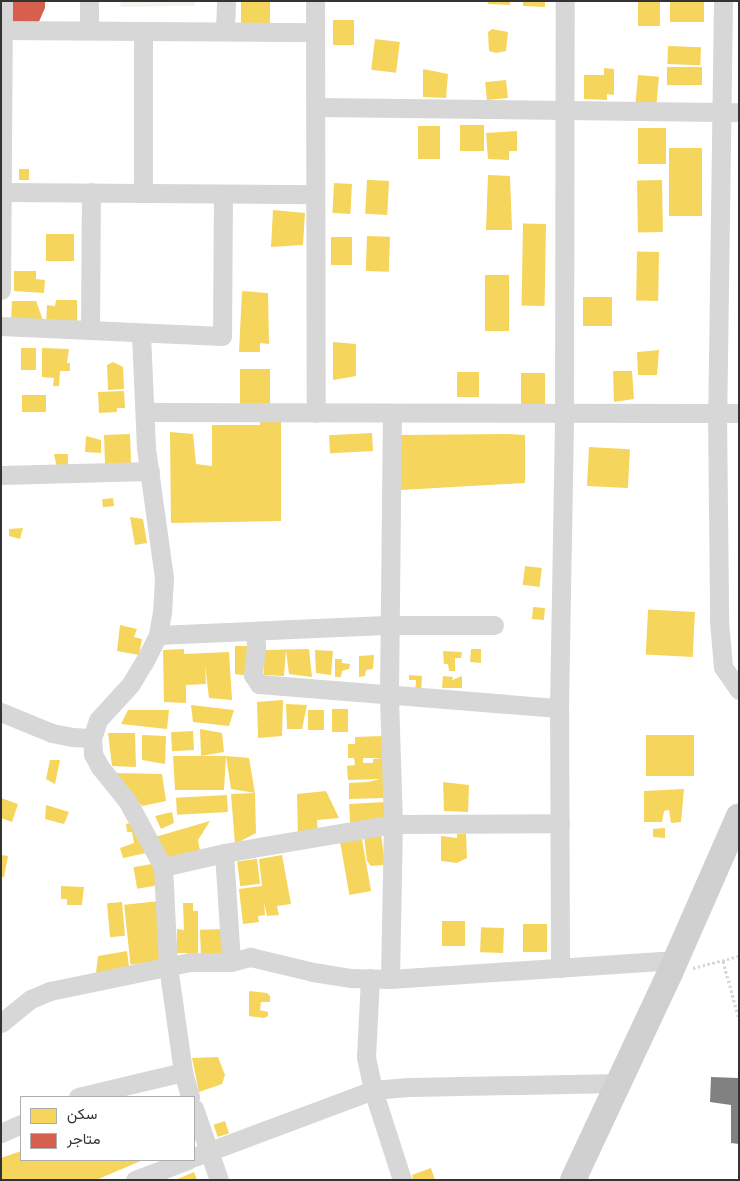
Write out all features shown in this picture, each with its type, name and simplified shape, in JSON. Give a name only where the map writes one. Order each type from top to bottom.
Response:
[{"type":"street","points":[[1,290],[3,1]]},
{"type":"street","points":[[89,1],[89,30]]},
{"type":"street","points":[[225,31],[226,1]]},
{"type":"street","points":[[315,1],[316,413]]},
{"type":"street","points":[[560,968],[559,708],[564,413],[565,1]]},
{"type":"street","points":[[723,1],[730,112],[717,413],[720,649],[723,667],[739,690]]},
{"type":"street","points":[[2,30],[315,32]]},
{"type":"street","points":[[143,193],[144,31]]},
{"type":"street","points":[[316,107],[730,112]]},
{"type":"street","points":[[2,192],[223,195],[315,194]]},
{"type":"street","points":[[90,330],[91,192]]},
{"type":"street","points":[[1,326],[142,334],[222,336],[223,195]]},
{"type":"street","points":[[142,334],[145,412],[150,471],[164,577],[162,612],[158,635],[130,684],[98,720],[92,738],[93,754],[100,767],[128,802],[163,867],[168,966],[183,1072],[190,1096]]},
{"type":"street","points":[[145,412],[739,413]]},
{"type":"street","points":[[390,979],[393,824],[389,696],[392,413]]},
{"type":"street","points":[[1,476],[150,471]]},
{"type":"street","points":[[158,635],[391,625],[494,625]]},
{"type":"street","points":[[255,631],[256,646],[253,675],[259,684],[389,696],[559,708]]},
{"type":"street","points":[[1,712],[52,733],[92,738]]},
{"type":"street","points":[[573,1180],[739,816]]},
{"type":"street","points":[[163,867],[224,853],[393,824],[560,823]]},
{"type":"street","points":[[224,853],[231,962]]},
{"type":"street","points":[[1,1023],[31,999],[50,990],[190,962],[231,962],[250,957],[313,972],[390,979],[560,968],[672,966]]},
{"type":"street","points":[[370,978],[365,1041],[373,1090],[402,1180]]},
{"type":"street","points":[[82,1096],[183,1072]]},
{"type":"street","points":[[202,1154],[373,1090],[421,1087],[618,1083]]},
{"type":"street","points":[[195,1114],[202,1154],[219,1180]]},
{"type":"street","points":[[134,1180],[185,1161]]},
{"type":"path","points":[[672,966],[723,961],[739,956]]},
{"type":"path","points":[[723,961],[739,1019]]},
{"type":"shaded area","points":[[120,1],[195,1],[195,6],[121,7]]},
{"type":"building: سكن","points":[[241,1],[270,1],[270,27],[241,27]]},
{"type":"building: سكن","points":[[488,1],[510,1],[510,5],[488,4]]},
{"type":"building: سكن","points":[[523,1],[545,1],[545,7],[523,6]]},
{"type":"building: سكن","points":[[638,1],[660,1],[660,26],[638,26]]},
{"type":"building: سكن","points":[[670,1],[704,1],[704,22],[670,22]]},
{"type":"building: سكن","points":[[333,20],[354,20],[354,45],[333,45]]},
{"type":"building: سكن","points":[[492,29],[508,32],[506,51],[496,53],[489,51],[488,32]]},
{"type":"building: سكن","points":[[375,39],[400,42],[396,73],[371,70]]},
{"type":"building: سكن","points":[[668,46],[701,47],[700,65],[667,64]]},
{"type":"building: سكن","points":[[667,67],[702,67],[702,85],[667,85]]},
{"type":"building: سكن","points":[[604,68],[614,69],[614,95],[607,94],[607,100],[584,99],[584,75],[604,75]]},
{"type":"building: سكن","points":[[423,69],[448,74],[446,98],[423,97]]},
{"type":"building: سكن","points":[[638,75],[659,77],[657,104],[636,102]]},
{"type":"building: سكن","points":[[506,80],[508,98],[487,100],[485,82]]},
{"type":"building: سكن","points":[[460,125],[484,125],[484,151],[460,151]]},
{"type":"building: سكن","points":[[418,126],[440,126],[440,159],[418,159]]},
{"type":"building: سكن","points":[[638,128],[666,128],[666,164],[638,164]]},
{"type":"building: سكن","points":[[517,131],[517,151],[509,151],[509,160],[488,159],[486,133]]},
{"type":"building: سكن","points":[[669,148],[702,148],[702,216],[669,216]]},
{"type":"building: سكن","points":[[19,169],[29,169],[29,180],[19,180]]},
{"type":"building: سكن","points":[[488,175],[510,176],[512,230],[486,230]]},
{"type":"building: سكن","points":[[367,180],[389,181],[387,215],[365,214]]},
{"type":"building: سكن","points":[[637,180],[662,180],[663,232],[638,232]]},
{"type":"building: سكن","points":[[334,183],[352,184],[350,214],[332,213]]},
{"type":"building: سكن","points":[[273,210],[305,213],[303,245],[271,247]]},
{"type":"building: سكن","points":[[523,224],[546,224],[545,306],[522,306]]},
{"type":"building: سكن","points":[[46,234],[74,234],[74,261],[46,261]]},
{"type":"building: سكن","points":[[367,236],[390,237],[389,272],[366,271]]},
{"type":"building: سكن","points":[[331,237],[352,237],[352,265],[331,265]]},
{"type":"building: سكن","points":[[637,252],[659,252],[658,301],[636,301]]},
{"type":"building: سكن","points":[[14,271],[36,271],[36,279],[45,280],[44,293],[14,291]]},
{"type":"building: سكن","points":[[485,275],[509,275],[509,331],[485,331]]},
{"type":"building: سكن","points":[[242,291],[268,293],[269,344],[260,343],[260,352],[239,352]]},
{"type":"building: سكن","points":[[583,297],[612,297],[612,326],[583,326]]},
{"type":"building: سكن","points":[[56,300],[77,300],[77,324],[46,323],[47,305],[55,306]]},
{"type":"building: سكن","points":[[12,301],[36,301],[44,323],[11,323]]},
{"type":"building: سكن","points":[[333,342],[356,344],[356,376],[333,380]]},
{"type":"building: سكن","points":[[21,348],[36,348],[36,370],[21,370]]},
{"type":"building: سكن","points":[[42,348],[69,349],[67,363],[70,363],[70,371],[60,371],[59,386],[53,386],[54,378],[42,377]]},
{"type":"building: سكن","points":[[659,350],[657,375],[638,375],[637,352]]},
{"type":"building: سكن","points":[[113,362],[123,367],[124,389],[108,390],[107,365]]},
{"type":"building: سكن","points":[[240,369],[270,369],[270,405],[240,405]]},
{"type":"building: سكن","points":[[613,371],[632,371],[634,399],[614,402]]},
{"type":"building: سكن","points":[[457,372],[479,372],[479,397],[457,397]]},
{"type":"building: سكن","points":[[521,373],[545,373],[545,405],[521,405]]},
{"type":"building: سكن","points":[[124,391],[125,408],[117,408],[117,412],[99,413],[98,392]]},
{"type":"building: سكن","points":[[22,395],[46,395],[46,412],[22,412]]},
{"type":"building: سكن","points":[[261,416],[281,417],[281,521],[171,523],[170,432],[193,434],[196,464],[212,466],[212,425],[260,425]]},
{"type":"building: سكن","points":[[372,433],[373,451],[330,453],[329,435]]},
{"type":"building: سكن","points":[[130,434],[131,469],[105,470],[104,435]]},
{"type":"building: سكن","points":[[400,435],[525,435],[525,483],[401,490]]},
{"type":"building: سكن","points":[[86,436],[101,440],[101,453],[85,452]]},
{"type":"building: سكن","points":[[589,447],[630,449],[628,488],[587,486]]},
{"type":"building: سكن","points":[[54,454],[68,454],[68,468],[58,473]]},
{"type":"building: سكن","points":[[113,498],[114,506],[103,507],[102,499]]},
{"type":"building: سكن","points":[[130,517],[143,519],[147,543],[135,545]]},
{"type":"building: سكن","points":[[23,528],[20,539],[9,536],[9,529]]},
{"type":"building: سكن","points":[[525,566],[542,568],[540,587],[523,585]]},
{"type":"building: سكن","points":[[533,607],[545,608],[544,620],[532,619]]},
{"type":"building: سكن","points":[[648,610],[695,612],[693,657],[646,654]]},
{"type":"building: سكن","points":[[120,625],[137,629],[134,637],[142,639],[139,655],[117,651]]},
{"type":"building: سكن","points":[[235,646],[255,646],[250,676],[235,674]]},
{"type":"building: سكن","points":[[184,649],[184,654],[229,652],[232,700],[209,698],[205,665],[206,684],[186,685],[186,703],[164,702],[163,650]]},
{"type":"building: سكن","points":[[309,649],[312,677],[289,674],[286,650],[284,676],[264,675],[264,650]]},
{"type":"building: سكن","points":[[471,649],[481,649],[481,663],[470,662]]},
{"type":"building: سكن","points":[[315,650],[333,651],[331,675],[316,673]]},
{"type":"building: سكن","points":[[443,651],[462,652],[461,658],[455,658],[455,671],[449,671],[448,664],[444,664]]},
{"type":"building: سكن","points":[[374,655],[373,669],[366,670],[365,676],[359,677],[359,656]]},
{"type":"building: سكن","points":[[335,659],[342,659],[342,663],[350,664],[349,669],[342,671],[341,677],[335,677]]},
{"type":"building: سكن","points":[[409,675],[422,676],[421,694],[415,693],[416,680],[409,680]]},
{"type":"building: سكن","points":[[443,676],[453,677],[452,680],[462,676],[462,688],[442,688]]},
{"type":"building: سكن","points":[[283,700],[282,736],[258,738],[257,702]]},
{"type":"building: سكن","points":[[286,704],[307,705],[302,729],[287,729]]},
{"type":"building: سكن","points":[[191,705],[234,710],[229,726],[193,722]]},
{"type":"building: سكن","points":[[332,709],[348,709],[348,732],[332,732]]},
{"type":"building: سكن","points":[[128,710],[169,710],[167,729],[121,724]]},
{"type":"building: سكن","points":[[308,710],[324,710],[324,730],[308,730]]},
{"type":"building: سكن","points":[[200,729],[222,733],[224,752],[201,756]]},
{"type":"building: سكن","points":[[193,731],[194,750],[172,751],[171,732]]},
{"type":"building: سكن","points":[[108,733],[135,733],[136,767],[112,766]]},
{"type":"building: سكن","points":[[142,735],[166,736],[165,764],[142,760]]},
{"type":"building: سكن","points":[[646,735],[694,735],[694,776],[646,776]]},
{"type":"building: سكن","points":[[383,736],[384,798],[349,799],[349,783],[380,779],[348,780],[347,766],[355,765],[354,758],[348,758],[348,744],[355,744],[355,737]],"holes":[[[363,758],[383,758],[373,759],[373,763],[363,763]]]},
{"type":"building: سكن","points":[[173,756],[226,756],[224,790],[175,790]]},
{"type":"building: سكن","points":[[226,756],[249,758],[255,793],[231,789]]},
{"type":"building: سكن","points":[[50,760],[60,760],[55,784],[46,779]]},
{"type":"building: سكن","points":[[114,773],[162,774],[166,801],[142,806]]},
{"type":"building: سكن","points":[[443,782],[469,785],[468,812],[444,811]]},
{"type":"building: سكن","points":[[684,789],[681,822],[671,823],[669,810],[664,811],[662,822],[644,822],[644,791]]},
{"type":"building: سكن","points":[[326,791],[339,818],[317,820],[318,835],[298,837],[297,794]]},
{"type":"building: سكن","points":[[255,793],[256,833],[235,844],[231,794]]},
{"type":"building: سكن","points":[[227,795],[228,812],[177,815],[176,798]]},
{"type":"building: سكن","points":[[1,798],[18,804],[12,822],[1,818]]},
{"type":"building: سكن","points":[[385,802],[386,823],[350,825],[349,804]]},
{"type":"building: سكن","points":[[46,805],[69,812],[64,824],[45,819]]},
{"type":"building: سكن","points":[[172,812],[174,823],[161,829],[155,816]]},
{"type":"building: سكن","points":[[210,821],[198,840],[201,856],[171,864],[155,837]]},
{"type":"building: سكن","points":[[135,822],[146,853],[123,858],[120,848],[134,843],[132,832],[127,832],[126,824]]},
{"type":"building: سكن","points":[[665,828],[665,838],[653,837],[653,829]]},
{"type":"building: سكن","points":[[381,833],[385,865],[371,866],[367,861],[364,835]]},
{"type":"building: سكن","points":[[466,833],[467,858],[457,863],[441,861],[441,836],[457,838],[457,834]]},
{"type":"building: سكن","points":[[361,834],[371,891],[349,895],[339,838]]},
{"type":"building: سكن","points":[[1,855],[8,856],[4,877],[1,877]]},
{"type":"building: سكن","points":[[282,855],[291,904],[277,906],[279,915],[267,916],[264,902],[265,915],[258,916],[259,922],[243,924],[239,889],[262,886],[259,859]]},
{"type":"building: سكن","points":[[257,859],[260,884],[240,886],[237,861]]},
{"type":"building: سكن","points":[[157,863],[161,885],[137,889],[133,867]]},
{"type":"building: سكن","points":[[61,886],[84,887],[82,905],[67,905],[67,899],[61,899]]},
{"type":"building: سكن","points":[[160,901],[166,961],[130,964],[124,905]]},
{"type":"building: سكن","points":[[122,902],[125,936],[110,937],[107,903]]},
{"type":"building: سكن","points":[[183,903],[193,903],[193,911],[198,911],[198,953],[177,953],[177,929],[184,930]]},
{"type":"building: سكن","points":[[442,921],[465,921],[465,946],[442,946]]},
{"type":"building: سكن","points":[[523,924],[547,924],[547,952],[523,952]]},
{"type":"building: سكن","points":[[481,927],[504,928],[503,953],[480,952]]},
{"type":"building: سكن","points":[[224,929],[225,957],[201,958],[200,930]]},
{"type":"building: سكن","points":[[127,951],[129,967],[96,973],[98,956]]},
{"type":"building: سكن","points":[[249,991],[267,993],[270,996],[270,1002],[261,1002],[260,1010],[268,1012],[268,1016],[264,1018],[249,1016]]},
{"type":"building: سكن","points":[[218,1057],[225,1075],[222,1084],[199,1092],[192,1058]]},
{"type":"building: سكن","points":[[225,1121],[229,1133],[218,1137],[214,1125]]},
{"type":"building: سكن","points":[[20,1151],[20,1161],[141,1161],[96,1180],[1,1180],[1,1158]]},
{"type":"building: سكن","points":[[431,1168],[435,1180],[413,1180],[412,1175]]},
{"type":"building: سكن","points":[[194,1172],[197,1180],[175,1180]]},
{"type":"building: متاجر","points":[[13,1],[45,1],[45,8],[37,26],[12,27]]},
{"type":"building: أخرى","points":[[711,1077],[739,1078],[739,1144],[731,1143],[731,1105],[710,1102]]}]
